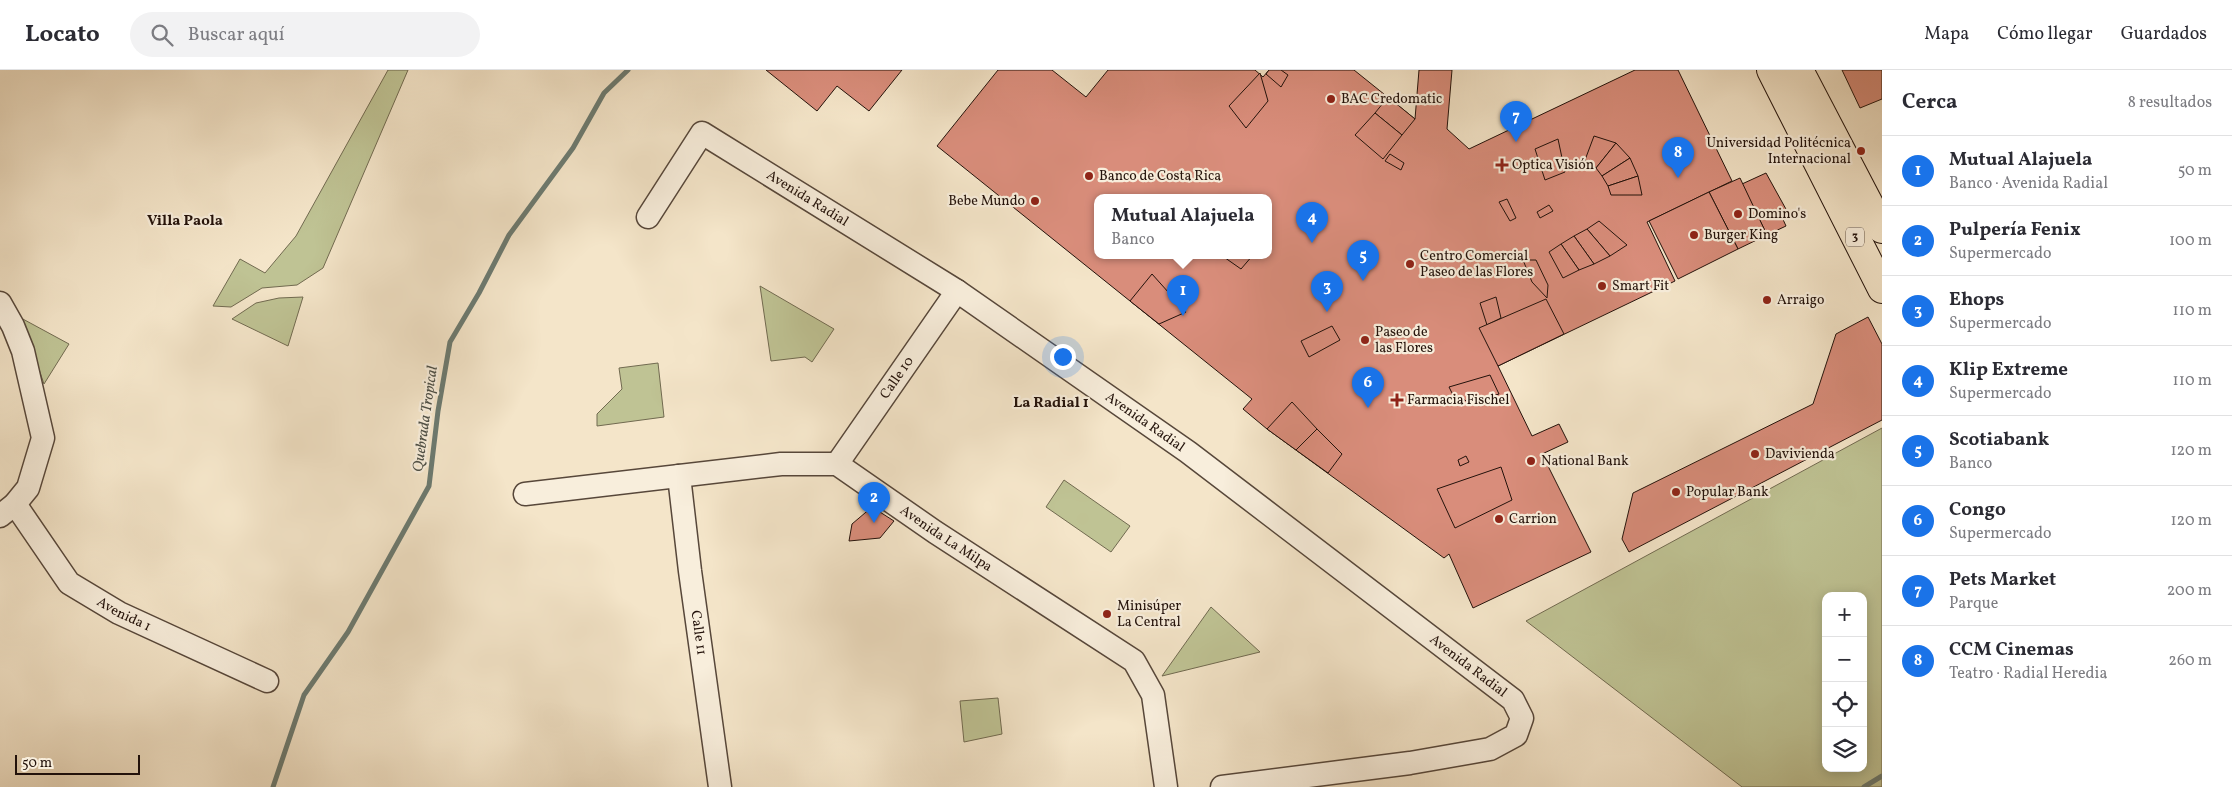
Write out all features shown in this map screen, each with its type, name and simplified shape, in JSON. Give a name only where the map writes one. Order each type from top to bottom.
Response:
[{"type":"main road","name":"3","points":[[1771,70],[1880,276]]},
{"type":"main road","points":[[1786,70],[1872,223],[1880,276]]},
{"type":"main road","name":"3","points":[[1799,70],[1872,223]]},
{"type":"street","name":"Avenida Radial","points":[[648,217],[702,133],[956,291],[1188,452],[1513,700],[1522,718],[1516,736],[1490,749],[1410,764],[1222,787]]},
{"type":"street","name":"Calle 10","points":[[837,464],[956,291]]},
{"type":"street","points":[[0,303],[13,326],[23,351],[43,438],[28,488],[7,510]]},
{"type":"street","points":[[525,494],[780,464],[837,464]]},
{"type":"street","name":"Avenida La Milpa","points":[[837,464],[935,532],[1134,660],[1153,695],[1166,787]]},
{"type":"street","name":"Calle 11","points":[[679,476],[690,572],[713,724],[720,787]]},
{"type":"street","name":"Avenida 1","points":[[7,510],[69,583],[119,613],[267,681]]},
{"type":"green space","points":[[388,70],[408,70],[323,268],[297,285],[262,288],[231,307],[213,306],[240,259],[265,273],[296,236]]},
{"type":"green space","points":[[760,286],[834,329],[812,362],[805,357],[771,361]]},
{"type":"green space","points":[[303,297],[288,346],[232,319],[256,303],[279,298]]},
{"type":"green space","points":[[21,318],[69,344],[44,384]]},
{"type":"green space","points":[[658,363],[664,417],[597,426],[597,414],[622,389],[619,368]]},
{"type":"green space","points":[[1882,428],[1882,787],[1742,787],[1526,621]]},
{"type":"green space","points":[[1064,480],[1130,526],[1111,552],[1046,507]]},
{"type":"green space","points":[[1211,607],[1260,652],[1162,676]]},
{"type":"green space","points":[[998,698],[1002,734],[964,742],[960,701]]},
{"type":"building","points":[[766,70],[902,70],[869,111],[837,86],[817,111]]},
{"type":"building","name":"Paseo de las Flores","points":[[998,70],[1052,70],[1086,97],[1108,70],[1255,70],[1263,77],[1269,70],[1354,70],[1415,119],[1419,70],[1452,70],[1447,129],[1469,149],[1635,70],[1678,70],[1732,181],[1647,222],[1675,281],[1498,366],[1532,436],[1559,424],[1568,442],[1542,454],[1591,552],[1473,608],[1449,554],[1444,558],[1267,429],[1243,409],[1252,399],[937,146]]},
{"type":"building","points":[[1269,70],[1281,70],[1288,75],[1281,87],[1266,74]]},
{"type":"building","points":[[1842,70],[1882,70],[1882,99],[1860,108]]},
{"type":"building","points":[[1260,73],[1268,101],[1246,128],[1229,106]]},
{"type":"building","points":[[1388,97],[1415,119],[1402,135],[1375,113]]},
{"type":"building","points":[[1375,113],[1402,135],[1383,159],[1355,135]]},
{"type":"building","points":[[1594,136],[1616,143],[1596,168],[1585,160]]},
{"type":"building","points":[[1558,139],[1565,172],[1545,180],[1535,149]]},
{"type":"building","points":[[1616,143],[1630,158],[1602,176],[1596,168]]},
{"type":"building","points":[[1390,154],[1404,163],[1401,170],[1385,161]]},
{"type":"building","points":[[1630,158],[1638,176],[1608,186],[1602,176]]},
{"type":"building","points":[[1766,173],[1787,211],[1781,215],[1786,226],[1767,235],[1742,184]]},
{"type":"building","points":[[1638,176],[1642,195],[1611,195],[1608,186]]},
{"type":"building","name":"Domino's","points":[[1740,178],[1767,235],[1738,249],[1709,192]]},
{"type":"building","name":"Burger King","points":[[1709,192],[1738,249],[1678,279],[1649,221]]},
{"type":"building","points":[[1507,199],[1516,218],[1510,221],[1499,202]]},
{"type":"building","points":[[1549,205],[1553,211],[1540,218],[1537,212]]},
{"type":"building","points":[[1599,221],[1627,245],[1610,256],[1587,229]]},
{"type":"building","points":[[1587,229],[1610,256],[1594,264],[1574,236]]},
{"type":"building","points":[[1574,236],[1594,264],[1579,270],[1561,244]]},
{"type":"building","points":[[1561,244],[1579,270],[1563,278],[1549,252]]},
{"type":"building","points":[[1227,259],[1250,259],[1241,269]]},
{"type":"building","points":[[1523,260],[1536,260],[1548,285],[1547,298],[1532,282]]},
{"type":"building","points":[[1152,274],[1186,312],[1159,324],[1130,301]]},
{"type":"building","points":[[1496,297],[1501,318],[1487,325],[1480,303]]},
{"type":"building","points":[[1546,299],[1564,334],[1498,366],[1479,328]]},
{"type":"building","points":[[1868,317],[1882,344],[1882,420],[1629,552],[1622,539],[1633,493],[1813,404],[1836,334]]},
{"type":"building","points":[[1332,326],[1340,340],[1309,357],[1301,341]]},
{"type":"building","points":[[1490,375],[1499,394],[1469,403],[1453,395],[1449,387]]},
{"type":"building","points":[[1292,402],[1317,429],[1296,450],[1267,429]]},
{"type":"building","points":[[1317,429],[1342,454],[1328,473],[1296,450]]},
{"type":"building","points":[[1466,456],[1469,462],[1460,466],[1458,460]]},
{"type":"building","points":[[1501,467],[1512,500],[1455,528],[1437,489]]},
{"type":"building","points":[[872,507],[894,521],[880,538],[849,541],[852,524]]},
{"type":"waterway","name":"Quebrada Tropical","points":[[273,787],[304,695],[348,632],[429,486],[438,411],[450,342],[479,293],[509,235],[573,148],[604,93],[628,70]]},
{"type":"waterway","points":[[1864,787],[1882,776]]},
{"type":"place","name":"BAC Credomatic","points":[[1331,99]]},
{"type":"place","name":"Pets Market","points":[[1516,142]]},
{"type":"place","name":"Universidad Politécnica Internacional","points":[[1861,151]]},
{"type":"place","name":"Optica Visión","points":[[1502,165]]},
{"type":"place","name":"Banco de Costa Rica","points":[[1089,176]]},
{"type":"place","name":"CCM Cinemas","points":[[1678,178]]},
{"type":"place","name":"Bebe Mundo","points":[[1035,201]]},
{"type":"place","name":"Domino's","points":[[1738,214]]},
{"type":"place","name":"Burger King","points":[[1694,235]]},
{"type":"place","name":"Klip Extreme","points":[[1312,243]]},
{"type":"place","name":"Centro Comercial Paseo de las Flores","points":[[1410,264]]},
{"type":"place","name":"Scotiabank","points":[[1363,281]]},
{"type":"place","name":"Smart Fit","points":[[1602,286]]},
{"type":"place","name":"Arraigo","points":[[1767,300]]},
{"type":"place","name":"Ehops","points":[[1327,312]]},
{"type":"place","name":"Mutual Alajuela","points":[[1183,316]]},
{"type":"place","name":"Paseo de las Flores","points":[[1365,340]]},
{"type":"place","name":"Farmacia Fischel","points":[[1397,400]]},
{"type":"place","name":"Congo","points":[[1368,408]]},
{"type":"place","name":"Davivienda","points":[[1755,454]]},
{"type":"place","name":"National Bank","points":[[1531,461]]},
{"type":"place","name":"Popular Bank","points":[[1676,492]]},
{"type":"place","name":"Carrion","points":[[1499,519]]},
{"type":"place","name":"Pulpería Fenix","points":[[874,523]]},
{"type":"place","name":"Minisúper La Central","points":[[1107,614]]},
{"type":"district","name":"Villa Paola","points":[[185,221]]},
{"type":"district","name":"La Radial 1","points":[[1051,403]]}]
